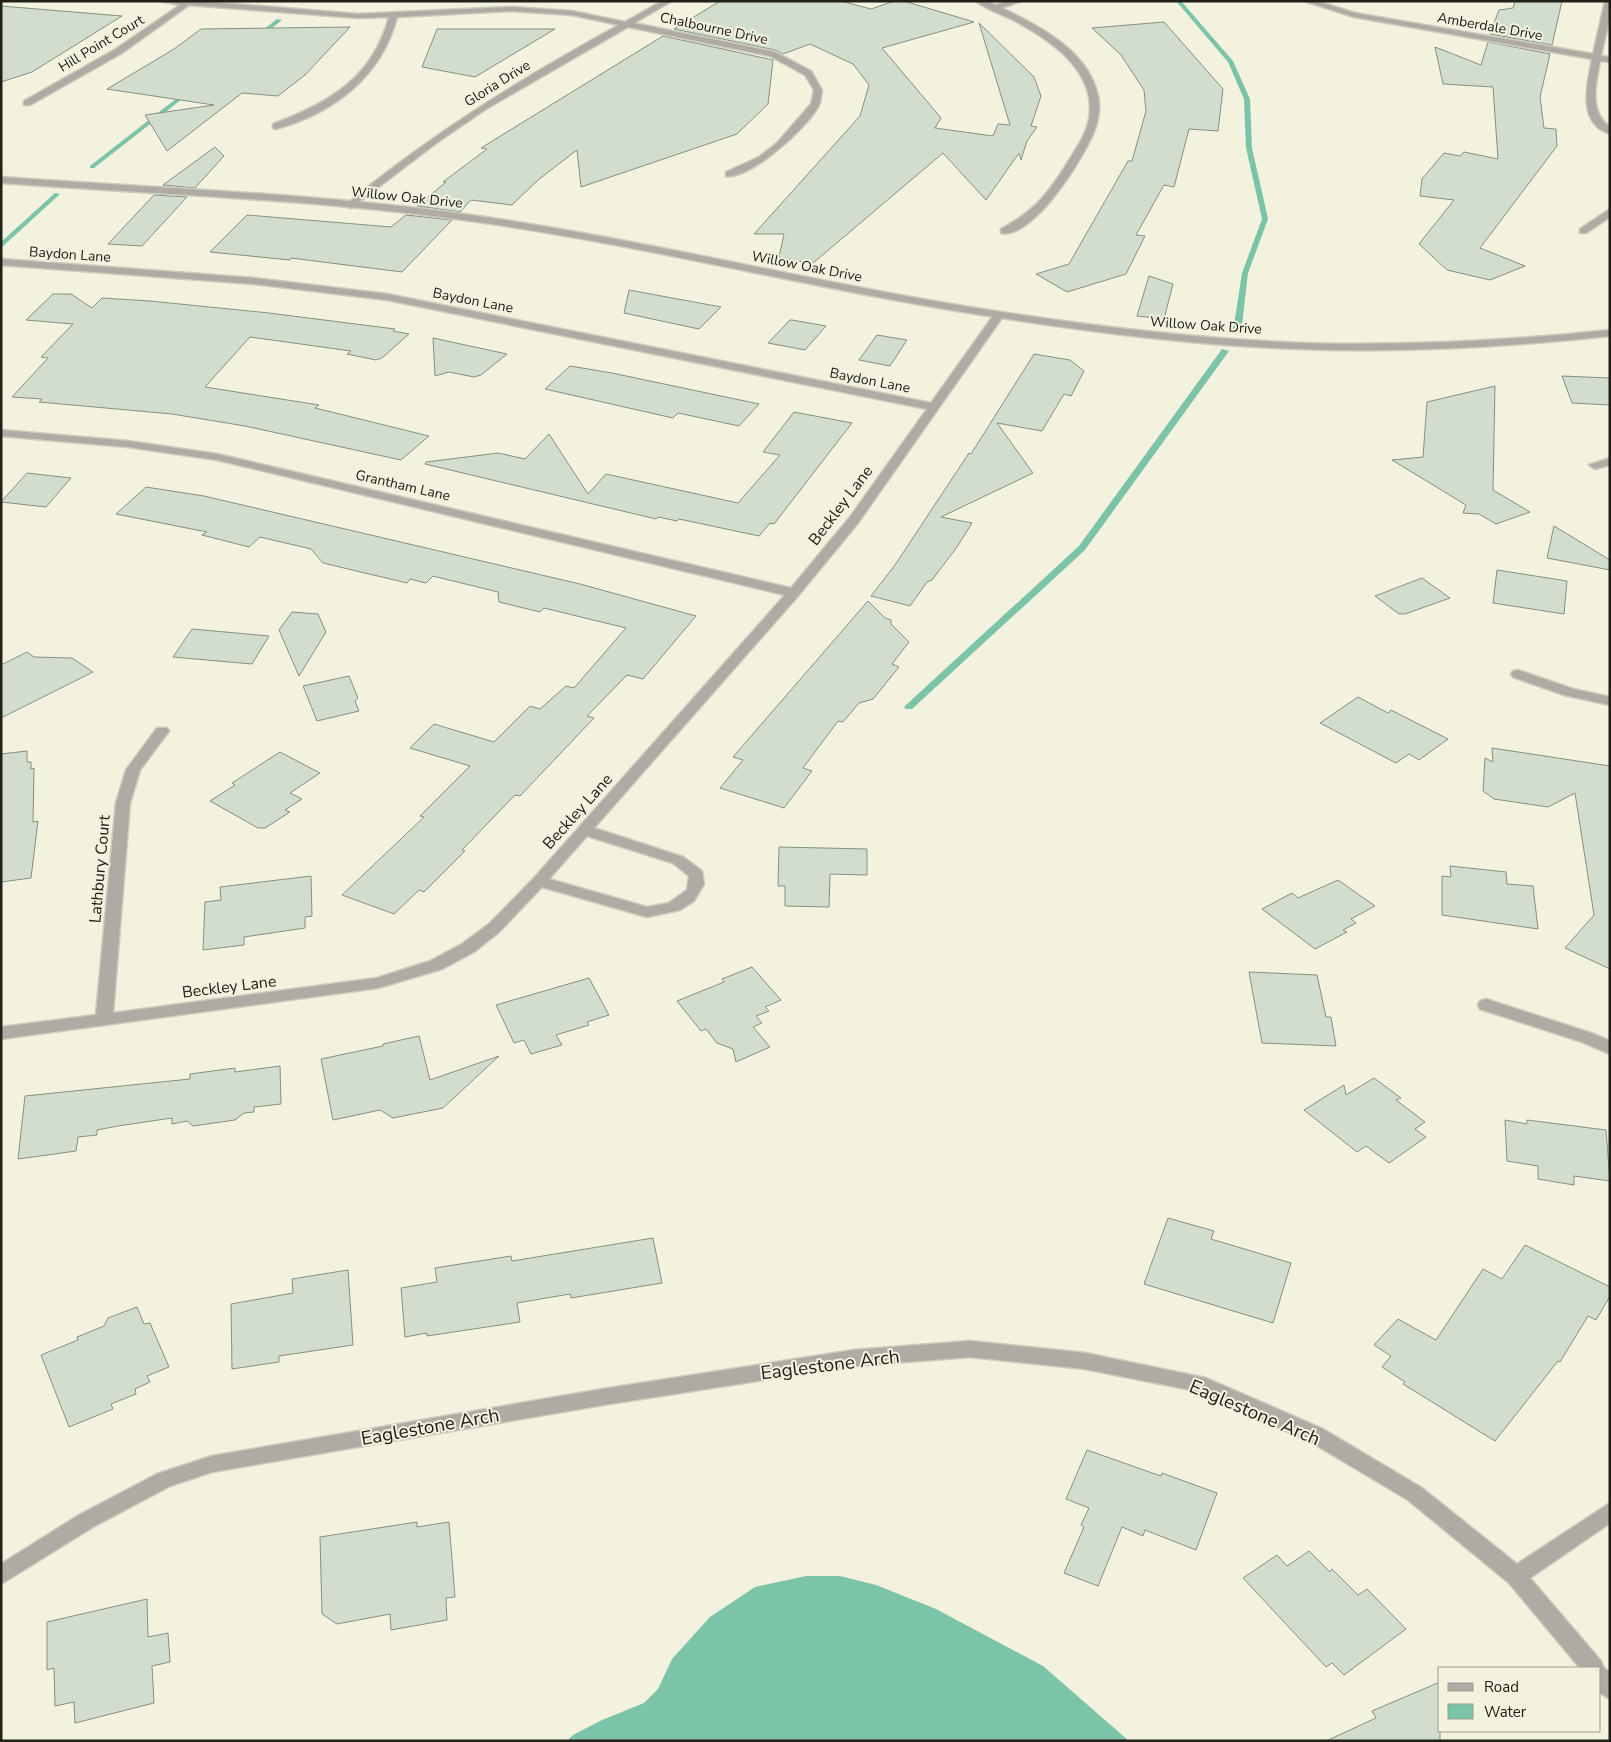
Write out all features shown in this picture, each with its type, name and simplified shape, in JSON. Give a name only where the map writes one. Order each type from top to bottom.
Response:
[{"type":"street","name":"Chalbourne Drive","points":[[164,1],[349,15],[392,16],[530,9],[572,13],[772,54],[796,65],[813,77],[818,90],[815,105],[768,155],[729,174]]},
{"type":"street","name":"Gloria Drive","points":[[351,205],[428,144],[482,108],[668,1]]},
{"type":"street","points":[[980,1],[1034,28],[1058,44],[1085,75],[1093,92],[1095,110],[1094,121],[1085,141],[1048,203],[1028,220],[1004,232]]},
{"type":"street","points":[[995,8],[1017,1]]},
{"type":"street","name":"Amberdale Drive","points":[[1308,1],[1354,15],[1610,60]]},
{"type":"street","points":[[1609,1],[1596,58],[1590,103],[1593,115],[1610,132]]},
{"type":"street","name":"Hill Point Court","points":[[27,102],[119,51],[187,3]]},
{"type":"street","points":[[276,126],[314,112],[343,93],[365,72],[378,56],[386,40],[392,16]]},
{"type":"street","name":"Willow Oak Drive","points":[[1,180],[351,205],[503,223],[999,316],[1152,336],[1299,346],[1391,347],[1493,344],[1610,333]]},
{"type":"street","points":[[1583,231],[1610,212]]},
{"type":"street","name":"Baydon Lane","points":[[1,262],[254,281],[387,297],[934,407]]},
{"type":"street","name":"Beckley Lane","points":[[1,1033],[336,990],[400,977],[436,965],[468,948],[494,928],[539,881],[794,593],[854,520],[999,316]]},
{"type":"street","name":"Grantham Lane","points":[[1,433],[128,444],[218,457],[794,593]]},
{"type":"street","points":[[1595,465],[1610,461]]},
{"type":"street","points":[[1518,674],[1569,692],[1610,701]]},
{"type":"street","name":"Lathbury Court","points":[[104,1020],[123,803],[133,770],[162,731]]},
{"type":"street","points":[[539,881],[647,912],[662,911],[694,895],[698,883],[698,874],[678,860],[584,830]]},
{"type":"street","points":[[1486,1005],[1588,1038],[1610,1048]]},
{"type":"street","name":"Eaglestone Arch","points":[[1,1574],[86,1521],[164,1480],[212,1464],[609,1396],[854,1358],[970,1349],[1084,1361],[1199,1384],[1316,1435],[1415,1494],[1516,1576],[1592,1667]]},
{"type":"street","points":[[1516,1576],[1610,1512]]},
{"type":"street","points":[[1601,1678],[1610,1689]]},
{"type":"water","points":[[806,1576],[840,1576],[876,1585],[936,1609],[1043,1666],[1129,1741],[567,1741],[573,1735],[602,1720],[644,1703],[658,1689],[672,1659],[710,1617],[755,1587]]},
{"type":"building","points":[[720,1],[841,1],[871,9],[894,1],[904,1],[974,22],[882,48],[941,118],[935,128],[993,136],[998,124],[1010,125],[979,23],[1034,77],[1041,96],[1031,126],[1037,127],[1027,141],[1021,160],[1019,153],[986,200],[943,153],[812,264],[779,257],[784,234],[754,234],[860,116],[869,85],[853,64],[810,44],[783,54],[775,50],[674,29]]},
{"type":"building","points":[[1515,1],[1562,1],[1552,45],[1490,34],[1499,10],[1513,8]]},
{"type":"building","points":[[1,6],[122,16],[32,72],[1,82]]},
{"type":"building","points":[[1164,22],[1223,89],[1218,131],[1189,129],[1174,187],[1164,185],[1136,235],[1145,236],[1126,274],[1067,292],[1036,274],[1069,264],[1128,161],[1132,161],[1146,111],[1144,90],[1121,55],[1092,28]]},
{"type":"building","points":[[350,27],[305,75],[278,96],[242,93],[167,151],[145,115],[214,105],[107,89],[174,49],[201,29]]},
{"type":"building","points":[[437,29],[555,29],[475,77],[422,67]]},
{"type":"building","points":[[663,36],[773,60],[768,104],[737,134],[581,187],[577,150],[538,180],[512,205],[471,200],[460,212],[417,206],[446,182],[443,182],[487,149],[481,148]]},
{"type":"building","points":[[1488,42],[1550,54],[1540,97],[1544,128],[1556,129],[1557,146],[1480,248],[1525,266],[1490,280],[1447,270],[1419,244],[1454,200],[1420,196],[1422,179],[1444,153],[1460,156],[1464,152],[1498,159],[1493,87],[1443,84],[1435,47],[1481,65]]},
{"type":"building","points":[[215,147],[224,156],[195,188],[163,185]]},
{"type":"building","points":[[154,195],[187,197],[142,246],[108,244]]},
{"type":"building","points":[[247,215],[391,227],[406,215],[452,220],[402,272],[291,258],[290,260],[210,252]]},
{"type":"building","points":[[1149,276],[1173,284],[1164,319],[1137,316]]},
{"type":"building","points":[[629,290],[721,307],[699,329],[624,313]]},
{"type":"building","points":[[53,294],[71,294],[92,308],[102,298],[150,301],[269,313],[395,329],[393,331],[409,334],[382,358],[376,360],[347,354],[351,351],[250,337],[205,387],[319,405],[315,408],[429,436],[401,460],[245,426],[172,414],[39,402],[42,399],[12,397],[48,358],[41,357],[73,324],[26,320]]},
{"type":"building","points":[[790,320],[826,326],[805,350],[768,343]]},
{"type":"building","points":[[877,335],[907,340],[890,366],[859,360]]},
{"type":"building","points":[[433,338],[507,354],[481,375],[474,377],[449,372],[435,376]]},
{"type":"building","points":[[1034,354],[1070,360],[1084,371],[1071,396],[1064,394],[1042,431],[997,423],[1033,473],[941,517],[972,523],[957,547],[932,580],[927,582],[910,606],[871,596],[895,565],[969,453],[971,454]]},
{"type":"building","points":[[570,366],[759,404],[739,426],[678,413],[673,418],[545,389]]},
{"type":"building","points":[[1562,376],[1610,378],[1610,405],[1572,403]]},
{"type":"building","points":[[1495,386],[1493,490],[1530,512],[1496,524],[1479,514],[1463,513],[1466,505],[1392,460],[1423,457],[1427,402]]},
{"type":"building","points":[[794,412],[852,423],[774,524],[770,523],[759,536],[679,519],[677,521],[658,517],[656,519],[425,464],[426,462],[498,453],[525,459],[549,434],[588,494],[606,474],[738,503],[780,455],[763,452]]},
{"type":"building","points":[[27,473],[71,478],[46,507],[1,502]]},
{"type":"building","points":[[146,487],[204,496],[580,584],[696,616],[643,679],[627,675],[587,716],[594,718],[520,796],[515,795],[462,850],[465,851],[424,892],[419,890],[394,914],[342,895],[424,817],[420,816],[470,766],[410,748],[434,724],[494,742],[530,706],[540,709],[566,686],[574,688],[626,628],[544,608],[540,612],[499,602],[498,592],[433,576],[426,583],[410,579],[407,583],[323,563],[311,549],[260,537],[249,547],[202,535],[207,532],[116,514]]},
{"type":"building","points":[[1554,526],[1610,560],[1610,570],[1547,558]]},
{"type":"building","points":[[1497,570],[1567,581],[1564,614],[1493,603]]},
{"type":"building","points":[[1422,578],[1450,598],[1405,614],[1399,614],[1375,596]]},
{"type":"building","points":[[868,601],[885,618],[891,620],[891,624],[909,642],[892,664],[899,667],[873,699],[859,703],[843,722],[838,721],[803,768],[812,771],[784,808],[720,788],[743,760],[733,757]]},
{"type":"building","points":[[292,612],[318,614],[326,632],[299,676],[279,630]]},
{"type":"building","points":[[192,629],[269,636],[252,664],[173,657]]},
{"type":"building","points":[[27,652],[34,657],[72,658],[93,672],[1,718],[1,665]]},
{"type":"building","points":[[349,676],[358,698],[355,701],[359,711],[317,721],[303,686]]},
{"type":"building","points":[[1358,697],[1388,713],[1391,710],[1448,739],[1419,760],[1409,754],[1396,763],[1320,723]]},
{"type":"building","points":[[1492,748],[1610,766],[1610,969],[1565,948],[1594,915],[1575,793],[1548,807],[1494,799],[1483,791],[1485,758],[1493,762]]},
{"type":"building","points":[[27,751],[27,762],[31,762],[31,769],[34,768],[33,822],[38,821],[31,878],[1,882],[1,754]]},
{"type":"building","points":[[280,752],[320,773],[290,793],[302,799],[285,810],[290,812],[265,828],[258,828],[210,801],[235,785],[232,783]]},
{"type":"building","points":[[779,847],[867,849],[867,875],[830,874],[829,907],[785,906],[785,886],[778,886]]},
{"type":"building","points":[[1450,866],[1506,872],[1507,884],[1533,886],[1538,929],[1442,915],[1442,876],[1451,877]]},
{"type":"building","points":[[311,876],[312,916],[305,917],[305,928],[244,937],[244,945],[203,950],[205,902],[221,900],[220,887]]},
{"type":"building","points":[[1338,880],[1375,906],[1351,919],[1356,923],[1343,930],[1347,932],[1315,949],[1262,909],[1292,893],[1298,898]]},
{"type":"building","points":[[752,967],[781,1000],[765,1007],[769,1011],[756,1016],[762,1023],[753,1027],[770,1047],[736,1062],[733,1049],[717,1043],[706,1029],[701,1031],[677,1001],[724,982],[722,979]]},
{"type":"building","points":[[1249,972],[1317,975],[1326,1017],[1331,1017],[1336,1046],[1262,1043]]},
{"type":"building","points":[[589,978],[609,1015],[587,1022],[589,1025],[556,1035],[562,1045],[531,1054],[524,1040],[514,1043],[496,1005]]},
{"type":"building","points":[[419,1036],[430,1080],[499,1056],[443,1108],[393,1118],[380,1110],[333,1120],[321,1059],[383,1046],[383,1044]]},
{"type":"building","points":[[280,1066],[281,1104],[254,1107],[254,1112],[244,1113],[235,1120],[193,1126],[187,1121],[172,1124],[172,1118],[97,1130],[97,1135],[78,1137],[76,1151],[18,1159],[25,1096],[190,1079],[190,1074],[235,1068],[235,1072]]},
{"type":"building","points":[[1374,1078],[1401,1098],[1396,1100],[1425,1122],[1415,1129],[1426,1137],[1389,1163],[1366,1146],[1357,1152],[1304,1110],[1344,1085],[1346,1095]]},
{"type":"building","points":[[1505,1120],[1527,1124],[1527,1120],[1606,1130],[1610,1181],[1574,1176],[1574,1185],[1538,1179],[1538,1166],[1507,1161]]},
{"type":"building","points":[[1168,1218],[1214,1231],[1211,1239],[1291,1263],[1273,1323],[1144,1284]]},
{"type":"building","points":[[653,1238],[662,1283],[571,1298],[570,1294],[517,1303],[520,1322],[427,1336],[427,1333],[405,1337],[401,1288],[437,1282],[435,1268],[511,1256],[512,1261]]},
{"type":"building","points":[[1525,1245],[1610,1287],[1610,1296],[1596,1320],[1588,1316],[1560,1362],[1558,1361],[1495,1441],[1403,1384],[1405,1382],[1382,1367],[1391,1356],[1374,1345],[1398,1319],[1436,1340],[1483,1269],[1502,1279]]},
{"type":"building","points":[[348,1270],[353,1345],[279,1356],[279,1362],[232,1369],[231,1304],[293,1293],[292,1279]]},
{"type":"building","points":[[137,1307],[144,1324],[150,1323],[169,1367],[147,1376],[150,1382],[135,1389],[136,1394],[111,1404],[113,1409],[69,1427],[41,1355],[78,1340],[77,1337],[104,1326],[108,1318]]},
{"type":"building","points":[[1087,1450],[1161,1476],[1162,1473],[1217,1493],[1196,1550],[1145,1530],[1143,1536],[1122,1527],[1098,1586],[1064,1573],[1084,1527],[1081,1525],[1089,1508],[1066,1499]]},
{"type":"building","points":[[417,1522],[417,1527],[449,1522],[455,1597],[446,1598],[447,1620],[391,1630],[390,1614],[337,1624],[322,1614],[320,1537]]},
{"type":"building","points":[[1309,1551],[1330,1572],[1332,1569],[1358,1595],[1367,1589],[1406,1629],[1344,1675],[1332,1663],[1326,1667],[1243,1578],[1277,1555],[1287,1566]]},
{"type":"building","points":[[147,1599],[148,1637],[168,1633],[170,1662],[152,1666],[154,1703],[75,1723],[74,1702],[55,1706],[54,1668],[47,1670],[47,1622]]},
{"type":"building","points":[[1438,1683],[1438,1732],[1440,1732],[1440,1741],[1326,1741],[1376,1718],[1372,1711]]},
{"type":"waterway","points":[[1178,1],[1231,62],[1247,99],[1249,148],[1265,219],[1245,273],[1238,325],[1235,332]]},
{"type":"waterway","points":[[260,35],[279,20]]},
{"type":"waterway","points":[[92,167],[188,92]]},
{"type":"waterway","points":[[1,246],[57,194]]},
{"type":"waterway","points":[[909,707],[1082,548],[1225,351]]}]
